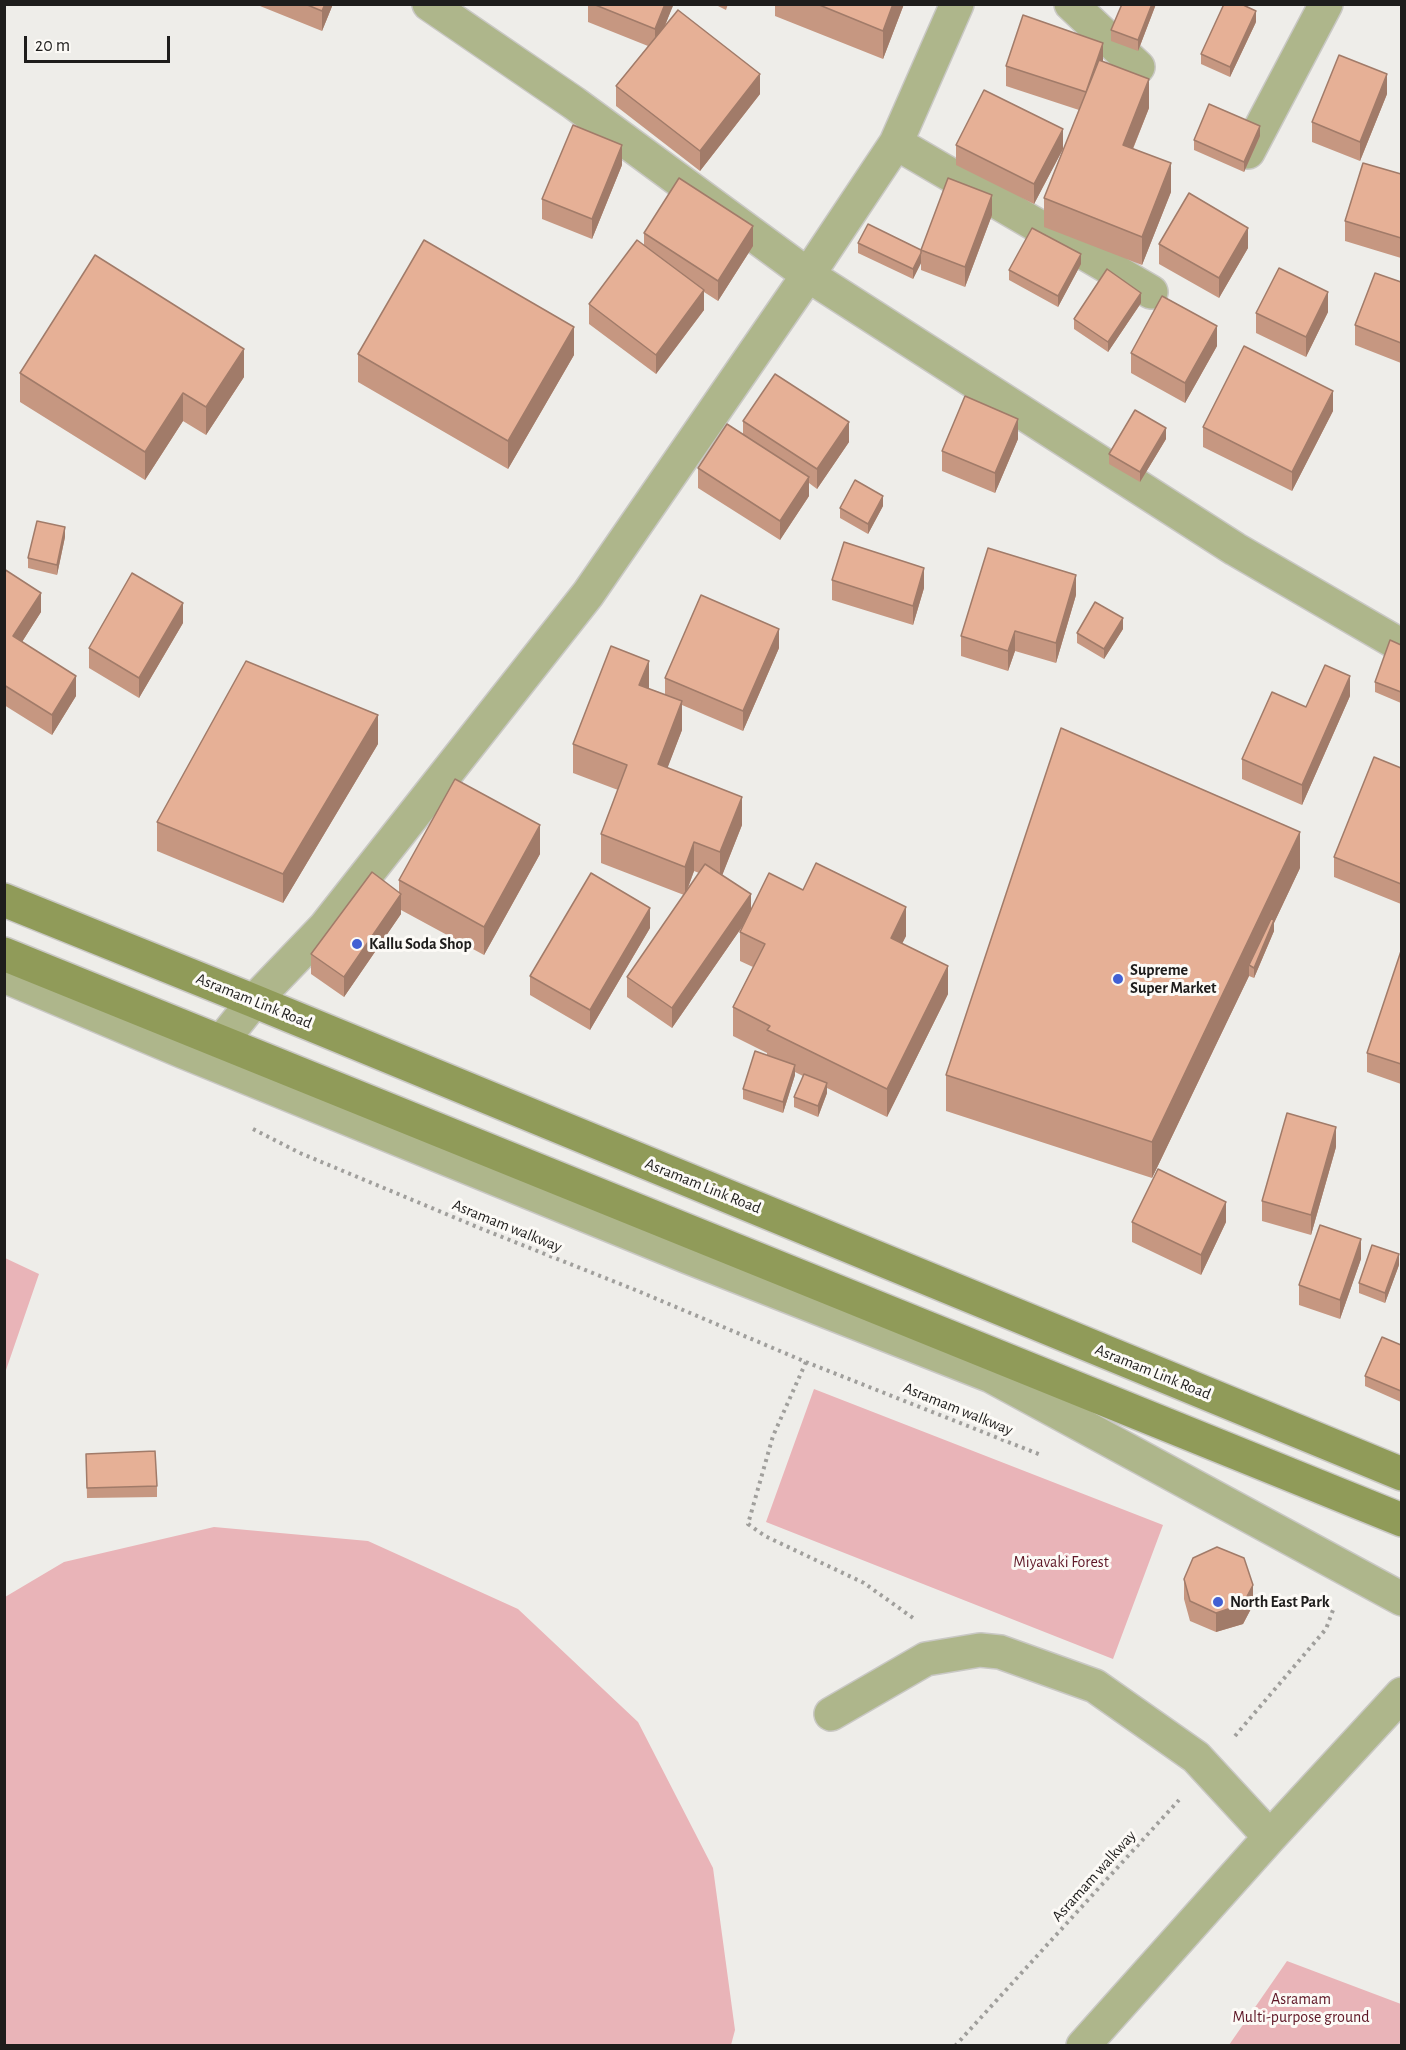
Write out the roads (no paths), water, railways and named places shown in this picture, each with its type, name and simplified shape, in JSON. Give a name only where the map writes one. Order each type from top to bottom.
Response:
[{"type":"main road","name":"Asramam Link Road","points":[[4,900],[1401,1474]]},
{"type":"main road","points":[[4,954],[1401,1520]]},
{"type":"street","points":[[429,4],[574,103],[808,276],[1235,549],[1401,646]]},
{"type":"street","points":[[221,1042],[254,1001],[325,927],[588,594],[808,276],[896,143],[957,4]]},
{"type":"street","points":[[1071,4],[1138,67]]},
{"type":"street","points":[[1248,152],[1326,4]]},
{"type":"street","points":[[896,143],[1151,292]]},
{"type":"street","points":[[4,976],[688,1257],[991,1376],[1401,1599]]},
{"type":"street","points":[[831,1714],[926,1659],[980,1650],[1000,1652],[1095,1686],[1196,1757],[1270,1837]]},
{"type":"street","points":[[1083,2046],[1401,1694]]},
{"type":"place","name":"Kallu Soda Shop","points":[[357,944]]},
{"type":"place","name":"Supreme Super Market","points":[[1118,979]]},
{"type":"place","name":"North East Park","points":[[1218,1602]]},
{"type":"park label","name":"Miyavaki Forest","points":[[1061,1562]]},
{"type":"park label","name":"Asramam Multi-purpose ground","points":[[1301,2008]]}]
